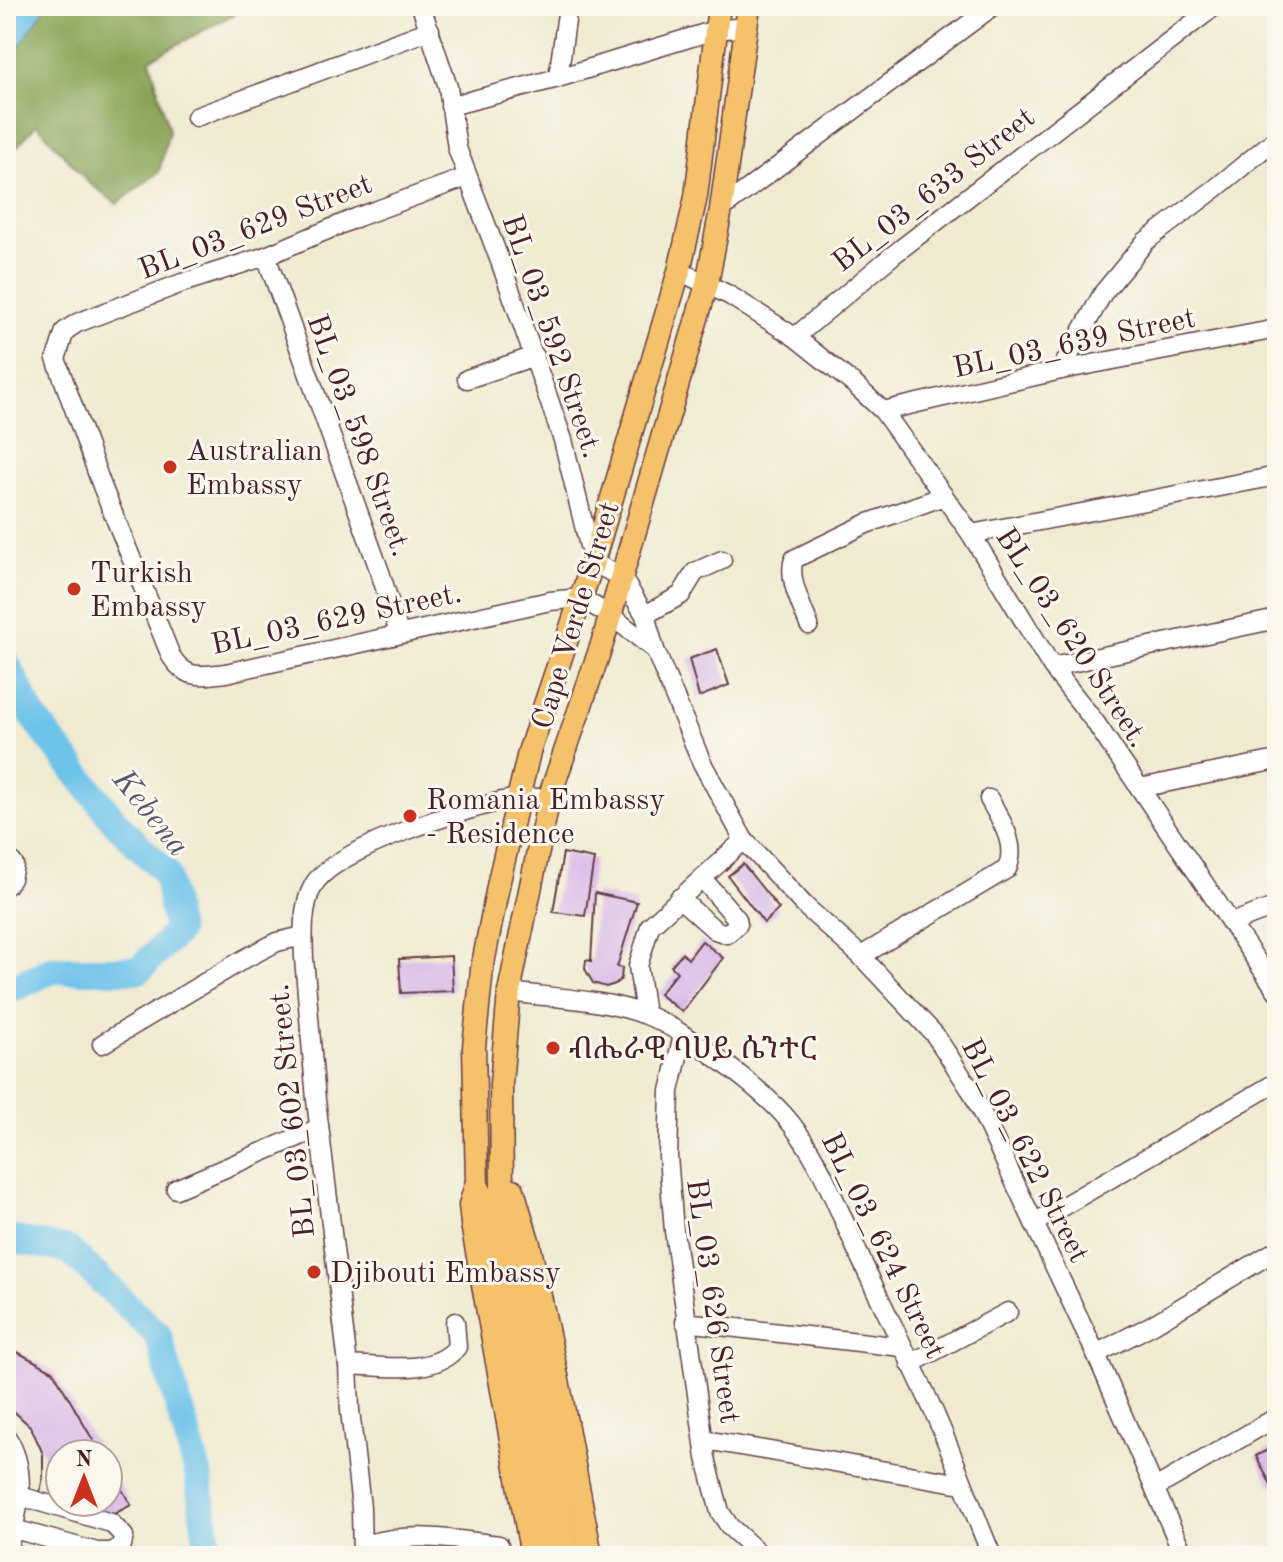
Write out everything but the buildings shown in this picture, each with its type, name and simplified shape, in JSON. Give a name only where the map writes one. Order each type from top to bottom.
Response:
[{"type":"main road","name":"Cape Verde Street","points":[[551,1556],[498,1268],[487,1213],[477,1184],[473,1085],[477,1015],[482,969],[516,798],[593,562],[679,271],[696,197],[719,6]]},
{"type":"main road","name":"Cape Verde Street","points":[[569,1556],[502,1190],[501,1096],[509,992],[549,798],[622,578],[707,284],[721,209],[748,17]]},
{"type":"main road","points":[[501,1163],[516,1196],[529,1244],[591,1556]]},
{"type":"main road","points":[[477,1184],[470,1205],[472,1224],[532,1556]]},
{"type":"street","name":"BL_03_592 Street.","points":[[421,6],[448,87],[453,131],[467,177],[535,356],[563,440],[593,562]]},
{"type":"street","points":[[558,78],[568,6]]},
{"type":"street","points":[[721,209],[993,6]]},
{"type":"street","name":"BL_03_633 Street","points":[[795,337],[893,255],[1215,6]]},
{"type":"street","points":[[450,106],[558,78],[748,17]]},
{"type":"street","points":[[196,117],[430,30]]},
{"type":"street","points":[[1061,370],[1103,293],[1146,241],[1277,138]]},
{"type":"street","name":"BL_03_629 Street","points":[[65,331],[77,323],[182,283],[266,256],[358,217],[467,177]]},
{"type":"street","name":"BL_03_598 Street.","points":[[266,256],[399,633]]},
{"type":"street","points":[[679,271],[707,284],[795,337]]},
{"type":"street","name":"BL_03_639 Street","points":[[883,411],[1061,370],[1277,329]]},
{"type":"street","name":"BL_03_629 Street.","points":[[65,331],[56,359],[61,375],[160,632],[179,670],[198,675],[226,673],[550,601],[580,598]]},
{"type":"street","name":"BL_03_620 Street.","points":[[795,337],[883,411],[971,534],[1052,667],[1095,722],[1277,991]]},
{"type":"street","points":[[467,379],[535,356]]},
{"type":"street","points":[[971,534],[1277,476]]},
{"type":"street","points":[[809,625],[796,590],[791,567],[794,559],[866,524],[944,496]]},
{"type":"street","points":[[645,615],[681,595],[695,572],[722,560]]},
{"type":"street","points":[[593,562],[622,578]]},
{"type":"street","name":"BL_03_622 Street","points":[[622,578],[645,615],[655,650],[702,763],[744,840],[805,906],[861,956],[935,1035],[954,1061],[988,1123],[1096,1354],[1184,1556]]},
{"type":"street","points":[[580,598],[610,615],[655,650]]},
{"type":"street","points":[[1052,667],[1277,619]]},
{"type":"street","points":[[1140,788],[1277,760]]},
{"type":"street","name":"BL_03_602 Street.","points":[[363,1550],[348,1365],[319,1128],[303,936],[306,907],[313,885],[324,871],[379,840],[516,798],[549,798]]},
{"type":"street","points":[[861,956],[1007,869],[1011,861],[1009,837],[989,799]]},
{"type":"street","points":[[645,1014],[638,966],[650,926],[744,840]]},
{"type":"street","points":[[6,854],[14,865],[6,886]]},
{"type":"street","points":[[679,898],[715,930],[727,934],[738,924],[737,919],[702,878]]},
{"type":"street","points":[[1231,923],[1277,906]]},
{"type":"street","points":[[102,1044],[246,958],[277,942],[303,936]]},
{"type":"street","name":"BL_03_624 Street","points":[[509,992],[600,1004],[645,1014],[683,1035],[751,1085],[782,1114],[813,1156],[929,1399],[992,1556]]},
{"type":"street","name":"BL_03_626 Street","points":[[683,1035],[670,1091],[668,1156],[685,1322],[710,1479],[720,1512],[730,1527],[762,1556]]},
{"type":"street","points":[[1034,1223],[1277,1082]]},
{"type":"street","points":[[176,1189],[319,1128]]},
{"type":"street","points":[[1096,1354],[1152,1325],[1277,1250]]},
{"type":"street","points":[[685,1322],[906,1355],[1008,1312]]},
{"type":"street","points":[[348,1365],[395,1367],[441,1360],[450,1356],[457,1347],[455,1322]]},
{"type":"street","points":[[1155,1488],[1277,1417]]},
{"type":"street","points":[[6,1436],[15,1450],[20,1468],[20,1496],[6,1554]]},
{"type":"street","points":[[705,1440],[962,1484]]},
{"type":"street","points":[[14,1529],[97,1552],[112,1552],[122,1545],[124,1536],[111,1523],[20,1496]]},
{"type":"street","points":[[363,1550],[388,1538],[412,1535],[499,1545]]},
{"type":"green space","points":[[46,6],[249,6],[150,59],[169,131],[159,172],[117,204],[88,182],[37,124],[6,159],[6,66]]},
{"type":"waterway","name":"Kebena","points":[[6,40],[29,6]]},
{"type":"waterway","name":"Kebena","points":[[6,663],[34,718],[117,824],[166,873],[177,932],[139,970],[52,970],[6,991]]},
{"type":"waterway","name":"Kebena","points":[[6,1238],[69,1250],[158,1335],[198,1473],[209,1556]]},
{"type":"place","name":"Australian Embassy","points":[[170,467]]},
{"type":"place","name":"Turkish Embassy","points":[[74,589]]},
{"type":"place","name":"Romania Embassy - Residence","points":[[410,816]]},
{"type":"place","name":"ብሔራዊ ባሀይ ሴንተር","points":[[553,1048]]},
{"type":"place","name":"Djibouti Embassy","points":[[314,1272]]}]
